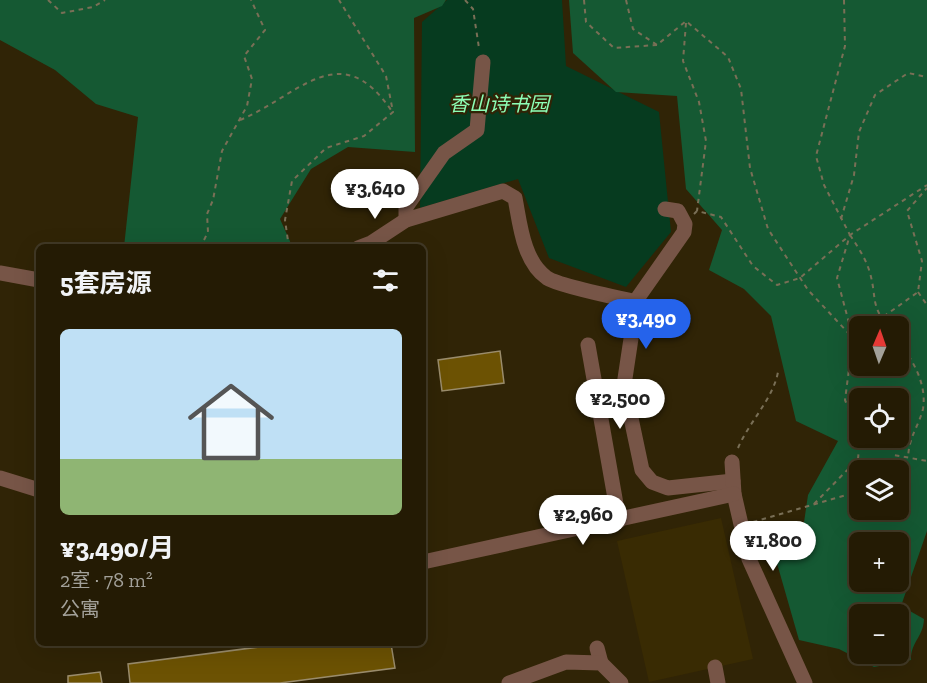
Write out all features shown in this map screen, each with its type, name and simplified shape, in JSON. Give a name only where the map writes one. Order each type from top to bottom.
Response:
[{"type":"street","points":[[406,220],[406,207],[444,153],[477,130],[483,62]]},
{"type":"street","points":[[368,244],[406,220],[503,191],[515,198],[522,237],[535,264],[548,279],[637,302]]},
{"type":"street","points":[[665,209],[678,211],[685,224],[684,232],[637,302],[624,385],[642,470],[652,482],[668,488],[734,488]]},
{"type":"street","points":[[0,273],[36,279]]},
{"type":"street","points":[[588,345],[619,521]]},
{"type":"street","points":[[732,462],[734,488],[749,559],[805,683]]},
{"type":"street","points":[[0,478],[36,489]]},
{"type":"street","points":[[426,561],[619,521],[734,488]]},
{"type":"street","points":[[509,683],[566,662],[599,655],[621,683]]},
{"type":"street","points":[[715,667],[718,683]]},
{"type":"path","points":[[48,0],[62,13],[93,7],[105,0]]},
{"type":"path","points":[[203,244],[208,232],[207,214],[213,200],[222,151],[247,106],[252,79],[244,56],[265,30],[251,0]]},
{"type":"path","points":[[339,0],[386,76],[393,112]]},
{"type":"path","points":[[465,0],[473,9],[483,62]]},
{"type":"path","points":[[584,0],[586,22],[614,48],[657,45],[686,21]]},
{"type":"path","points":[[626,0],[633,29],[657,45]]},
{"type":"path","points":[[844,0],[845,46],[816,156],[824,185],[864,257],[871,276],[876,312],[879,316]]},
{"type":"path","points":[[685,224],[697,211],[706,141],[699,102],[683,61],[686,21]]},
{"type":"path","points":[[686,21],[728,57],[741,89],[750,168],[768,229],[800,278],[849,333]]},
{"type":"path","points":[[842,219],[854,175],[859,132],[875,96],[908,73],[927,76]]},
{"type":"path","points":[[240,120],[263,111],[304,83],[325,74],[349,76],[376,88],[393,112]]},
{"type":"path","points":[[288,244],[285,219],[292,181],[326,148],[364,136],[393,112]]},
{"type":"path","points":[[697,211],[721,217],[753,266],[777,285],[800,278],[850,235],[927,186]]},
{"type":"path","points":[[927,186],[907,211],[922,261],[918,292],[927,305]]},
{"type":"path","points":[[849,323],[837,278],[850,235]]},
{"type":"path","points":[[884,316],[918,292]]},
{"type":"path","points":[[908,458],[909,441],[923,409],[924,387],[909,355]]},
{"type":"path","points":[[849,369],[845,400],[849,410]]},
{"type":"path","points":[[732,462],[755,415],[775,387],[778,372]]},
{"type":"path","points":[[814,505],[858,459],[859,448]]},
{"type":"path","points":[[892,460],[894,455],[927,460]]},
{"type":"path","points":[[741,525],[849,494]]},
{"type":"shaded area","points":[[721,518],[753,659],[649,682],[617,541]]},
{"type":"green space","points":[[0,0],[446,0],[442,6],[414,18],[415,152],[348,147],[311,169],[280,219],[291,244],[124,244],[138,117],[96,104],[55,70],[0,40]]},
{"type":"green space","name":"香山诗书园","points":[[447,0],[562,0],[566,66],[659,112],[671,232],[626,287],[549,258],[518,179],[420,208],[422,22]]},
{"type":"green space","points":[[569,0],[927,0],[927,531],[909,583],[909,532],[849,532],[849,592],[906,592],[902,604],[849,604],[849,654],[839,649],[799,640],[772,546],[802,536],[808,495],[838,441],[796,421],[771,316],[744,289],[709,270],[722,230],[686,189],[677,96],[616,92],[573,53]]},
{"type":"green space","points":[[909,611],[924,619],[909,660]]},
{"type":"green space","points":[[868,664],[890,664],[874,667]]},
{"type":"building","points":[[500,351],[504,383],[442,391],[438,360]]},
{"type":"building","points":[[267,646],[391,646],[395,668],[280,683],[130,683],[128,664]]},
{"type":"building","points":[[100,672],[102,683],[68,683],[68,676]]}]
